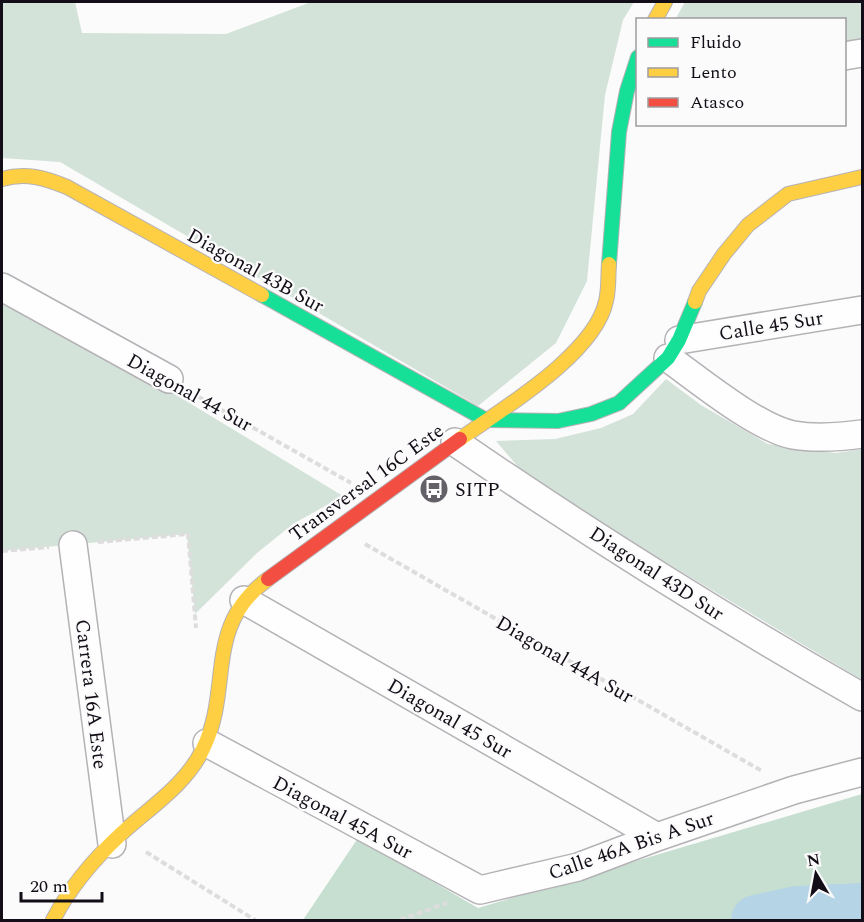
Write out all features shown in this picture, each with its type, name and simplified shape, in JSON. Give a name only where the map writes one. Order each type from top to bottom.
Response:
[{"type":"street","points":[[656,18],[665,2]]},
{"type":"street","points":[[846,56],[862,53]]},
{"type":"street","name":"Transversal 16C Este","points":[[53,921],[66,899],[97,860],[193,766],[207,743],[214,716],[229,628],[244,600],[265,579],[546,377],[584,344],[597,324],[606,302],[619,132],[636,68]]},
{"type":"street","name":"Diagonal 43B Sur","points":[[2,178],[11,175],[39,175],[67,187],[486,420]]},
{"type":"street","points":[[486,420],[558,421],[591,414],[619,403],[674,349],[699,291],[724,254],[748,225],[788,194],[862,177]]},
{"type":"street","name":"Diagonal 44 Sur","points":[[4,289],[169,380]]},
{"type":"street","name":"Calle 45 Sur","points":[[674,349],[862,310]]},
{"type":"street","points":[[674,349],[763,423],[792,435],[834,437],[862,434]]},
{"type":"street","name":"Diagonal 43D Sur","points":[[455,442],[754,635],[862,697]]},
{"type":"street","name":"Carrera 16A Este","points":[[73,544],[116,840]]},
{"type":"street","name":"Diagonal 45 Sur","points":[[244,600],[657,837]]},
{"type":"street","name":"Diagonal 45A Sur","points":[[207,743],[480,890]]},
{"type":"street","name":"Calle 46A Bis A Sur","points":[[480,890],[578,867],[794,790],[862,772]]},
{"type":"path","name":"Diagonal 44 Sur","points":[[169,380],[377,498]]},
{"type":"path","name":"Diagonal 44A Sur","points":[[336,528],[794,790]]},
{"type":"path","points":[[116,840],[255,921]]},
{"type":"path","points":[[400,921],[480,890]]},
{"type":"shaded area","points":[[2,2],[75,2],[82,33],[226,34],[311,2],[634,2],[623,20],[605,95],[587,281],[556,343],[478,406],[60,162],[2,158]]},
{"type":"shaded area","points":[[685,2],[862,2],[862,43],[846,46],[846,18],[676,18]]},
{"type":"shaded area","points":[[6,292],[343,496],[293,524],[257,553],[195,614],[187,534],[2,551],[2,293]]},
{"type":"shaded area","points":[[666,379],[701,405],[768,444],[836,453],[862,449],[862,680],[530,481],[496,441],[555,439],[601,428],[633,414]]},
{"type":"green space","points":[[862,794],[862,920],[303,920],[358,838],[478,908]]},
{"type":"waterway","points":[[756,920],[797,911],[862,908]]},
{"type":"traffic: fast","points":[[609,264],[619,132],[627,91],[636,63]]},
{"type":"traffic: fast","points":[[262,295],[486,420],[558,421],[591,414],[619,403],[668,358],[679,340],[695,302]]},
{"type":"traffic: slow","points":[[656,18],[665,2]]},
{"type":"traffic: slow","points":[[2,179],[19,176],[35,177],[67,187],[262,295]]},
{"type":"traffic: slow","points":[[695,302],[699,291],[724,254],[748,225],[788,194],[862,177]]},
{"type":"traffic: slow","points":[[460,439],[545,379],[584,341],[598,321],[606,301],[609,264]]},
{"type":"traffic: slow","points":[[53,920],[67,896],[101,853],[177,785],[196,762],[212,726],[227,637],[235,617],[248,597],[268,579]]},
{"type":"traffic: jam","points":[[268,579],[460,439]]},
{"type":"place","name":"SITP","points":[[434,489]]}]
